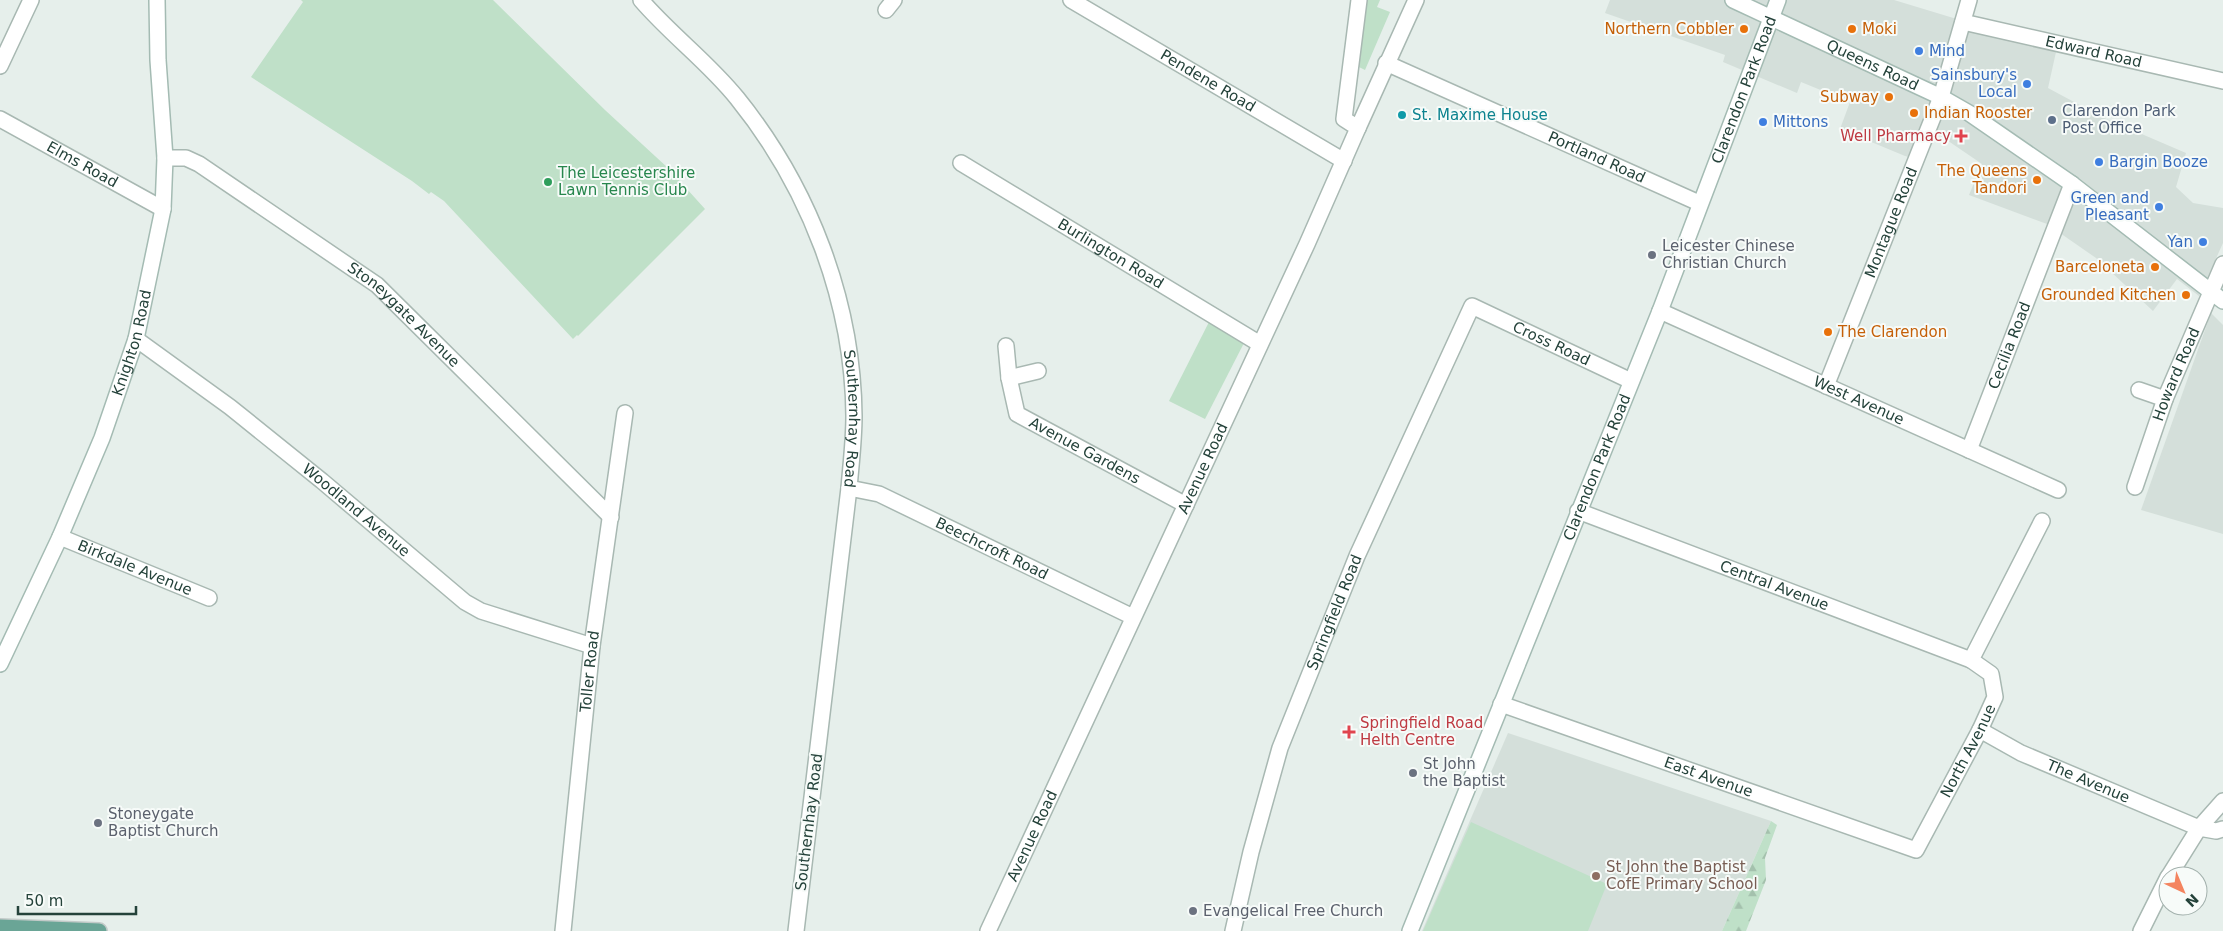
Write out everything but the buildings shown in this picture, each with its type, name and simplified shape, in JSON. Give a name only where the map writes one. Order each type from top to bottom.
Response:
[{"type":"main road","points":[[0,927],[99,931]]},
{"type":"street","points":[[0,66],[31,0]]},
{"type":"street","name":"Knighton Road","points":[[0,664],[60,537],[102,438],[136,339],[163,209],[165,158],[158,60],[157,0]]},
{"type":"street","name":"Southernhay Road","points":[[641,0],[705,63],[736,97],[776,155],[811,221],[827,257],[841,306],[849,352],[854,416],[849,488],[796,931]]},
{"type":"street","name":"Pendene Road","points":[[1071,0],[1344,161]]},
{"type":"street","points":[[1358,128],[1344,119],[1360,0]]},
{"type":"street","name":"Avenue Road","points":[[988,931],[1186,505],[1416,0]]},
{"type":"street","name":"Queens Road","points":[[1733,0],[1969,113],[2072,184],[2218,296]]},
{"type":"street","name":"Clarendon Park Road","points":[[1410,931],[1660,311],[1699,203],[1778,0]]},
{"type":"street","name":"Montague Road","points":[[1826,386],[1941,98],[1968,0]]},
{"type":"street","name":"Edward Road","points":[[1963,22],[2223,80]]},
{"type":"street","name":"Portland Road","points":[[1386,64],[1699,203]]},
{"type":"street","name":"Elms Road","points":[[0,119],[163,209]]},
{"type":"street","name":"Stoneygate Avenue","points":[[165,158],[186,158],[199,164],[377,285],[610,517]]},
{"type":"street","name":"Burlington Road","points":[[961,164],[1260,344]]},
{"type":"street","name":"Cecilia Road","points":[[1969,450],[2072,184]]},
{"type":"street","name":"Howard Road","points":[[2135,487],[2165,399],[2218,296],[2223,264]]},
{"type":"street","name":"Cross Road","points":[[1472,306],[1631,381]]},
{"type":"street","name":"Springfield Road","points":[[1233,931],[1251,852],[1280,748],[1357,556],[1472,306]]},
{"type":"street","name":"West Avenue","points":[[1660,311],[2058,490]]},
{"type":"street","name":"Woodland Avenue","points":[[136,339],[230,406],[322,480],[465,602],[481,611],[592,646]]},
{"type":"street","name":"Avenue Gardens","points":[[1006,346],[1009,378],[1017,414],[1186,505]]},
{"type":"street","points":[[1009,378],[1038,371]]},
{"type":"street","points":[[2140,390],[2165,399]]},
{"type":"street","name":"Toller Road","points":[[564,931],[592,646],[625,413]]},
{"type":"street","name":"Beechcroft Road","points":[[849,488],[879,494],[1133,617]]},
{"type":"street","name":"Central Avenue","points":[[1578,511],[1971,660]]},
{"type":"street","points":[[1971,660],[2042,521]]},
{"type":"street","name":"Birkdale Avenue","points":[[60,537],[209,598]]},
{"type":"street","name":"North Avenue","points":[[1916,850],[1980,730],[1995,697],[1991,674],[1971,660]]},
{"type":"street","name":"East Avenue","points":[[1501,704],[1916,850]]},
{"type":"street","name":"The Avenue","points":[[1980,730],[2021,753],[2199,828]]},
{"type":"street","points":[[2175,866],[2199,828],[2223,801]]},
{"type":"street","points":[[2199,828],[2216,831],[2223,829]]},
{"type":"street","points":[[2141,931],[2158,897]]},
{"type":"shaded area","points":[[1610,0],[1894,0],[1960,20],[1973,32],[2056,52],[2048,88],[2102,117],[2186,153],[2176,187],[2193,203],[2223,208],[2223,243],[2199,296],[2177,279],[2153,311],[2096,258],[2047,224],[1969,195],[1982,164],[1938,134],[1928,130],[1917,159],[1905,156],[1840,129],[1850,102],[1801,82],[1797,93],[1723,62],[1725,55],[1605,13]]},
{"type":"shaded area","points":[[2211,313],[2223,325],[2223,534],[2141,510]]},
{"type":"shaded area","name":"St John the Baptist CofE Primary School","points":[[1508,733],[1771,821],[1722,931],[1422,931]]},
{"type":"green space","name":"The Leicestershire Lawn Tennis Club","points":[[301,0],[493,0],[605,110],[668,168],[705,209],[573,339],[444,201],[431,192],[429,194],[412,181],[251,77],[303,2]]},
{"type":"green space","points":[[1367,0],[1380,0],[1377,7],[1390,12],[1365,70],[1359,67]]},
{"type":"green space","points":[[1209,322],[1245,341],[1205,419],[1169,401]]},
{"type":"green space","points":[[1771,821],[1777,825],[1765,858],[1766,880],[1746,931],[1722,931]]},
{"type":"green space","points":[[1471,822],[1607,884],[1588,931],[1423,931]]},
{"type":"place","name":"Northern Cobbler","points":[[1744,29]]},
{"type":"place","name":"Moki","points":[[1852,29]]},
{"type":"place","name":"Mind","points":[[1919,51]]},
{"type":"place","name":"Sainsbury's Local","points":[[2027,84]]},
{"type":"place","name":"Subway","points":[[1889,97]]},
{"type":"place","name":"Indian Rooster","points":[[1914,113]]},
{"type":"place","name":"St. Maxime House","points":[[1402,115]]},
{"type":"place","name":"Clarendon Park Post Office","points":[[2052,120]]},
{"type":"place","name":"Mittons","points":[[1763,122]]},
{"type":"place","name":"Well Pharmacy","points":[[1961,136]]},
{"type":"place","name":"Bargin Booze","points":[[2099,162]]},
{"type":"place","name":"The Queens Tandori","points":[[2037,180]]},
{"type":"place","name":"The Leicestershire Lawn Tennis Club","points":[[548,182]]},
{"type":"place","name":"Green and Pleasant","points":[[2159,207]]},
{"type":"place","name":"Yan","points":[[2203,242]]},
{"type":"place","name":"Leicester Chinese Christian Church","points":[[1652,255]]},
{"type":"place","name":"Barceloneta","points":[[2155,267]]},
{"type":"place","name":"Grounded Kitchen","points":[[2186,295]]},
{"type":"place","name":"The Clarendon","points":[[1828,332]]},
{"type":"place","name":"Springfield Road Helth Centre","points":[[1349,732]]},
{"type":"place","name":"St John the Baptist","points":[[1413,773]]},
{"type":"place","name":"Stoneygate Baptist Church","points":[[98,823]]},
{"type":"place","name":"St John the Baptist CofE Primary School","points":[[1596,876]]},
{"type":"place","name":"Evangelical Free Church","points":[[1193,911]]}]
